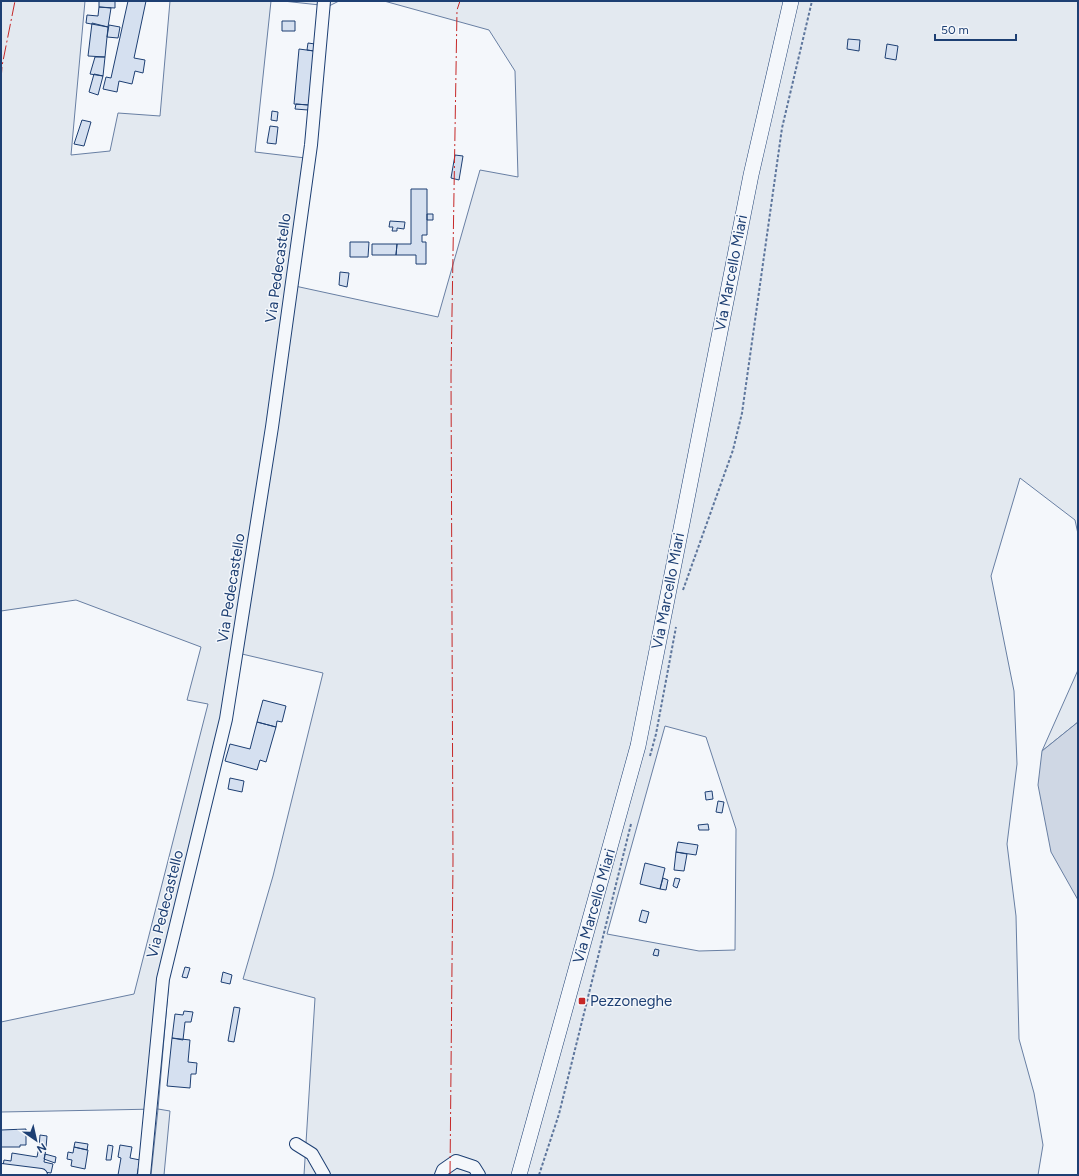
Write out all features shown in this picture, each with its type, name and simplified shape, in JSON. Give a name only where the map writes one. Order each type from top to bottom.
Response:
[{"type":"main road","name":"Via Marcello Miari","points":[[519,1175],[638,746],[751,174],[791,1]]},
{"type":"street","name":"Via Pedecastello","points":[[144,1175],[163,979],[226,719],[270,442],[311,145],[324,1]]},
{"type":"street","points":[[296,1144],[312,1154],[324,1175]]},
{"type":"street","points":[[441,1175],[443,1170],[456,1161],[474,1167],[479,1175]]},
{"type":"street","points":[[1,1170],[41,1175]]},
{"type":"path","points":[[683,592],[733,450],[742,413],[782,128],[812,1]]},
{"type":"path","points":[[648,761],[656,734],[677,622]]},
{"type":"path","points":[[539,1175],[559,1114],[632,819]]},
{"type":"shaded area","points":[[1,1],[85,1],[71,155],[110,151],[118,113],[160,116],[170,1],[271,1],[255,152],[314,159],[295,286],[438,317],[480,170],[518,177],[515,71],[489,30],[384,1],[1078,1],[1078,534],[1075,520],[1020,478],[991,576],[1014,691],[1017,764],[1007,844],[1016,916],[1019,1039],[1034,1093],[1043,1145],[1038,1175],[304,1175],[315,998],[243,979],[273,876],[323,673],[242,654],[169,979],[158,1109],[1,1112],[1,1022],[134,994],[208,704],[187,700],[201,647],[76,600],[1,611]],"holes":[[[665,726],[706,737],[736,829],[735,950],[699,951],[607,934]]]},
{"type":"shaded area","points":[[283,1],[339,1],[329,6]]},
{"type":"shaded area","points":[[1078,670],[1078,722],[1042,751]]},
{"type":"shaded area","points":[[1078,722],[1078,900],[1051,852],[1038,785],[1042,751]]},
{"type":"shaded area","points":[[158,1109],[170,1111],[164,1175],[151,1175]]},
{"type":"building","points":[[99,1],[115,1],[115,8],[99,7]]},
{"type":"building","points":[[128,1],[146,1],[134,58],[145,60],[143,73],[135,71],[132,84],[119,81],[117,92],[103,89],[106,77],[111,78]]},
{"type":"building","points":[[99,7],[111,8],[108,27],[86,23],[87,15],[98,16]]},
{"type":"building","points":[[282,21],[295,21],[295,31],[282,31]]},
{"type":"building","points":[[92,23],[108,27],[105,57],[88,56]]},
{"type":"building","points":[[109,25],[120,27],[118,38],[107,37]]},
{"type":"building","points":[[848,39],[860,40],[859,51],[847,49]]},
{"type":"building","points":[[308,43],[315,44],[314,51],[307,50]]},
{"type":"building","points":[[887,44],[898,46],[896,60],[885,58]]},
{"type":"building","points":[[299,49],[314,51],[309,105],[294,104]]},
{"type":"building","points":[[95,57],[105,57],[103,76],[90,74]]},
{"type":"building","points":[[94,74],[103,76],[98,95],[89,92]]},
{"type":"building","points":[[296,104],[309,105],[308,110],[295,109]]},
{"type":"building","points":[[272,111],[278,112],[277,121],[271,120]]},
{"type":"building","points":[[82,120],[91,122],[84,146],[74,144]]},
{"type":"building","points":[[270,126],[278,127],[276,144],[267,143]]},
{"type":"building","points":[[455,155],[463,156],[459,180],[451,178]]},
{"type":"building","points":[[411,189],[427,189],[427,235],[422,235],[422,242],[426,242],[426,264],[416,264],[416,255],[396,255],[397,244],[411,244]]},
{"type":"building","points":[[427,214],[433,214],[433,220],[427,220]]},
{"type":"building","points":[[390,221],[405,222],[404,229],[397,228],[397,231],[392,231],[393,227],[389,227]]},
{"type":"building","points":[[350,242],[369,242],[368,257],[350,257]]},
{"type":"building","points":[[372,244],[397,244],[396,255],[372,255]]},
{"type":"building","points":[[340,272],[349,273],[347,287],[339,285]]},
{"type":"building","points":[[263,700],[286,706],[282,722],[277,721],[276,727],[257,722]]},
{"type":"building","points":[[257,722],[276,727],[266,762],[260,760],[257,770],[225,761],[230,744],[250,749]]},
{"type":"building","points":[[230,778],[244,781],[242,792],[228,789]]},
{"type":"building","points":[[712,791],[713,799],[706,800],[705,792]]},
{"type":"building","points":[[718,801],[724,802],[722,813],[716,812]]},
{"type":"building","points":[[708,824],[709,830],[699,830],[698,825]]},
{"type":"building","points":[[678,842],[698,845],[696,855],[676,852]]},
{"type":"building","points":[[676,852],[687,854],[684,871],[674,870]]},
{"type":"building","points":[[645,863],[665,868],[660,889],[640,884]]},
{"type":"building","points":[[663,878],[668,880],[666,890],[660,889]]},
{"type":"building","points":[[675,878],[680,879],[677,888],[673,886]]},
{"type":"building","points":[[642,910],[649,912],[646,923],[639,921]]},
{"type":"building","points":[[655,949],[659,950],[658,956],[653,955]]},
{"type":"building","points":[[185,967],[190,968],[187,978],[182,977]]},
{"type":"building","points":[[223,972],[232,975],[230,984],[221,982]]},
{"type":"building","points":[[234,1007],[240,1008],[234,1042],[228,1041]]},
{"type":"building","points":[[184,1011],[193,1012],[191,1022],[185,1022],[183,1040],[172,1038],[175,1014],[183,1015]]},
{"type":"building","points":[[172,1038],[190,1040],[188,1062],[197,1063],[196,1074],[191,1074],[190,1088],[167,1086]]},
{"type":"building","points":[[26,1129],[26,1145],[20,1145],[20,1147],[1,1147],[1,1130]]},
{"type":"building","points":[[40,1135],[47,1136],[46,1148],[39,1147]]},
{"type":"building","points":[[75,1142],[88,1144],[87,1150],[74,1147]]},
{"type":"building","points":[[108,1145],[113,1146],[111,1160],[106,1160]]},
{"type":"building","points":[[120,1145],[132,1147],[130,1158],[140,1160],[137,1175],[118,1175],[121,1158],[118,1157]]},
{"type":"building","points":[[39,1147],[46,1148],[44,1162],[53,1164],[51,1173],[3,1166],[4,1160],[11,1161],[12,1153],[37,1157]]},
{"type":"building","points":[[74,1147],[88,1150],[85,1169],[71,1166],[72,1160],[67,1159],[68,1152],[73,1153]]},
{"type":"building","points":[[45,1154],[56,1157],[55,1163],[44,1159]]},
{"type":"power","points":[[1,81],[2,66],[15,1]]},
{"type":"power","points":[[450,1175],[453,861],[451,375],[457,10],[460,1]]},
{"type":"place","name":"Pezzoneghe","points":[[582,1001]]}]
